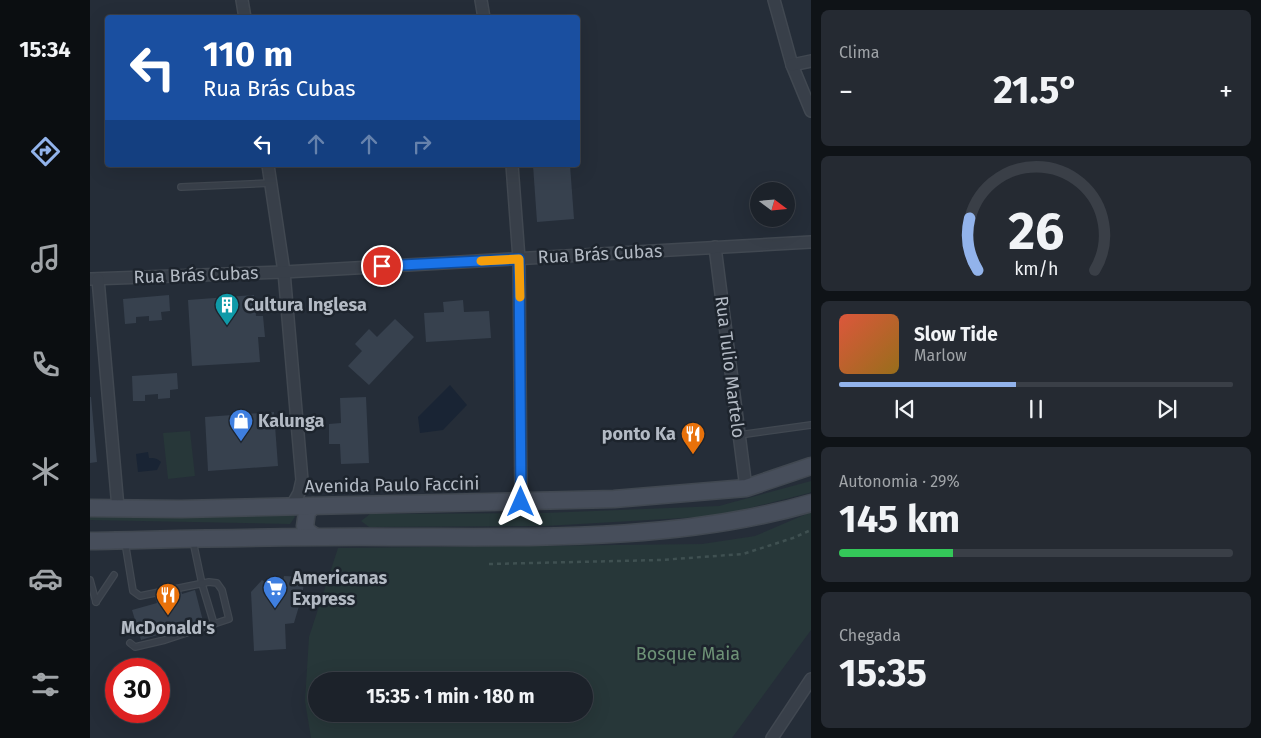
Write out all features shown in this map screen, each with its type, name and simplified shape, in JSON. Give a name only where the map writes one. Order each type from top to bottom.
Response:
[{"type":"main road","name":"Avenida Paulo Faccini","points":[[90,508],[313,506],[614,499],[746,488],[811,466]]},
{"type":"main road","points":[[90,541],[314,536],[497,537],[654,532],[749,518],[811,503]]},
{"type":"main road","points":[[313,506],[308,512],[304,526],[314,536]]},
{"type":"street","points":[[242,0],[244,15]]},
{"type":"street","points":[[480,0],[483,15]]},
{"type":"street","points":[[774,0],[792,65],[811,111]]},
{"type":"street","points":[[792,65],[811,61]]},
{"type":"street","points":[[268,167],[284,272],[302,480],[299,493],[291,506]]},
{"type":"street","points":[[512,167],[519,259],[521,502]]},
{"type":"street","name":"Rua Brás Cubas","points":[[94,279],[284,272],[811,242]]},
{"type":"street","name":"Rua Tulio Martelo","points":[[715,247],[746,488]]},
{"type":"street","points":[[94,279],[118,508]]},
{"type":"street","points":[[772,738],[811,679]]},
{"type":"lane","points":[[181,187],[271,183]]},
{"type":"lane","points":[[739,435],[811,425]]},
{"type":"lane","points":[[193,539],[202,584],[214,624]]},
{"type":"lane","points":[[125,540],[134,591],[140,596],[209,582],[217,583],[222,590],[229,619],[143,646],[135,647],[130,644]]},
{"type":"lane","points":[[90,580],[96,602],[114,575]]},
{"type":"path","points":[[489,564],[661,560],[743,554],[793,538],[811,530]]},
{"type":"green space","points":[[190,431],[195,476],[168,479],[163,433]]},
{"type":"green space","points":[[811,481],[811,492],[809,493],[718,516],[545,526],[369,527],[361,521],[370,514],[544,513],[719,506]]},
{"type":"green space","points":[[90,509],[291,510],[295,517],[290,524],[90,520]]},
{"type":"green space","name":"Bosque Maia","points":[[811,512],[811,630],[732,738],[311,738],[308,722],[593,722],[593,672],[308,672],[308,720],[305,701],[309,637],[338,548],[702,544],[755,536]]},
{"type":"water","points":[[450,385],[467,405],[443,430],[420,433],[418,417]]},
{"type":"water","points":[[148,452],[149,458],[155,458],[161,462],[157,470],[138,472],[136,454]]},
{"type":"building","points":[[533,167],[570,167],[574,219],[537,222]]},
{"type":"building","points":[[169,295],[170,311],[161,312],[162,320],[149,321],[149,316],[136,317],[136,323],[125,324],[123,299]]},
{"type":"building","name":"Cultura Inglesa","points":[[254,295],[256,316],[263,316],[265,337],[258,337],[260,362],[192,366],[188,300]]},
{"type":"building","points":[[463,300],[464,312],[489,311],[491,338],[426,342],[424,313],[444,312],[443,302]]},
{"type":"building","points":[[395,319],[414,337],[369,385],[348,366],[362,351],[355,344],[369,329],[377,337]]},
{"type":"building","points":[[177,373],[178,389],[170,390],[170,398],[158,399],[158,394],[145,395],[145,401],[133,401],[132,376]]},
{"type":"building","points":[[90,397],[97,462],[90,463]]},
{"type":"building","points":[[366,397],[369,463],[341,464],[340,444],[329,444],[329,424],[341,423],[340,398]]},
{"type":"building","name":"Kalunga","points":[[274,412],[278,466],[208,471],[205,417]]},
{"type":"building","name":"Americanas Express","points":[[284,576],[305,577],[302,596],[294,623],[285,624],[286,649],[254,651],[251,592],[262,580],[270,586],[282,585]]},
{"type":"building","name":"McDonald's","points":[[181,590],[182,594],[195,590],[203,621],[141,640],[132,610],[157,603],[155,597]]},
{"type":"slow traffic","points":[[481,261],[519,259],[520,297]]},
{"type":"place","name":"Cultura Inglesa","points":[[227,326]]},
{"type":"place","name":"Kalunga","points":[[241,442]]},
{"type":"place","name":"ponto Ka","points":[[693,455]]},
{"type":"place","name":"Americanas Express","points":[[275,609]]},
{"type":"place","name":"McDonald's","points":[[168,616]]},
{"type":"route","points":[[382,266],[519,259],[521,502]]}]
